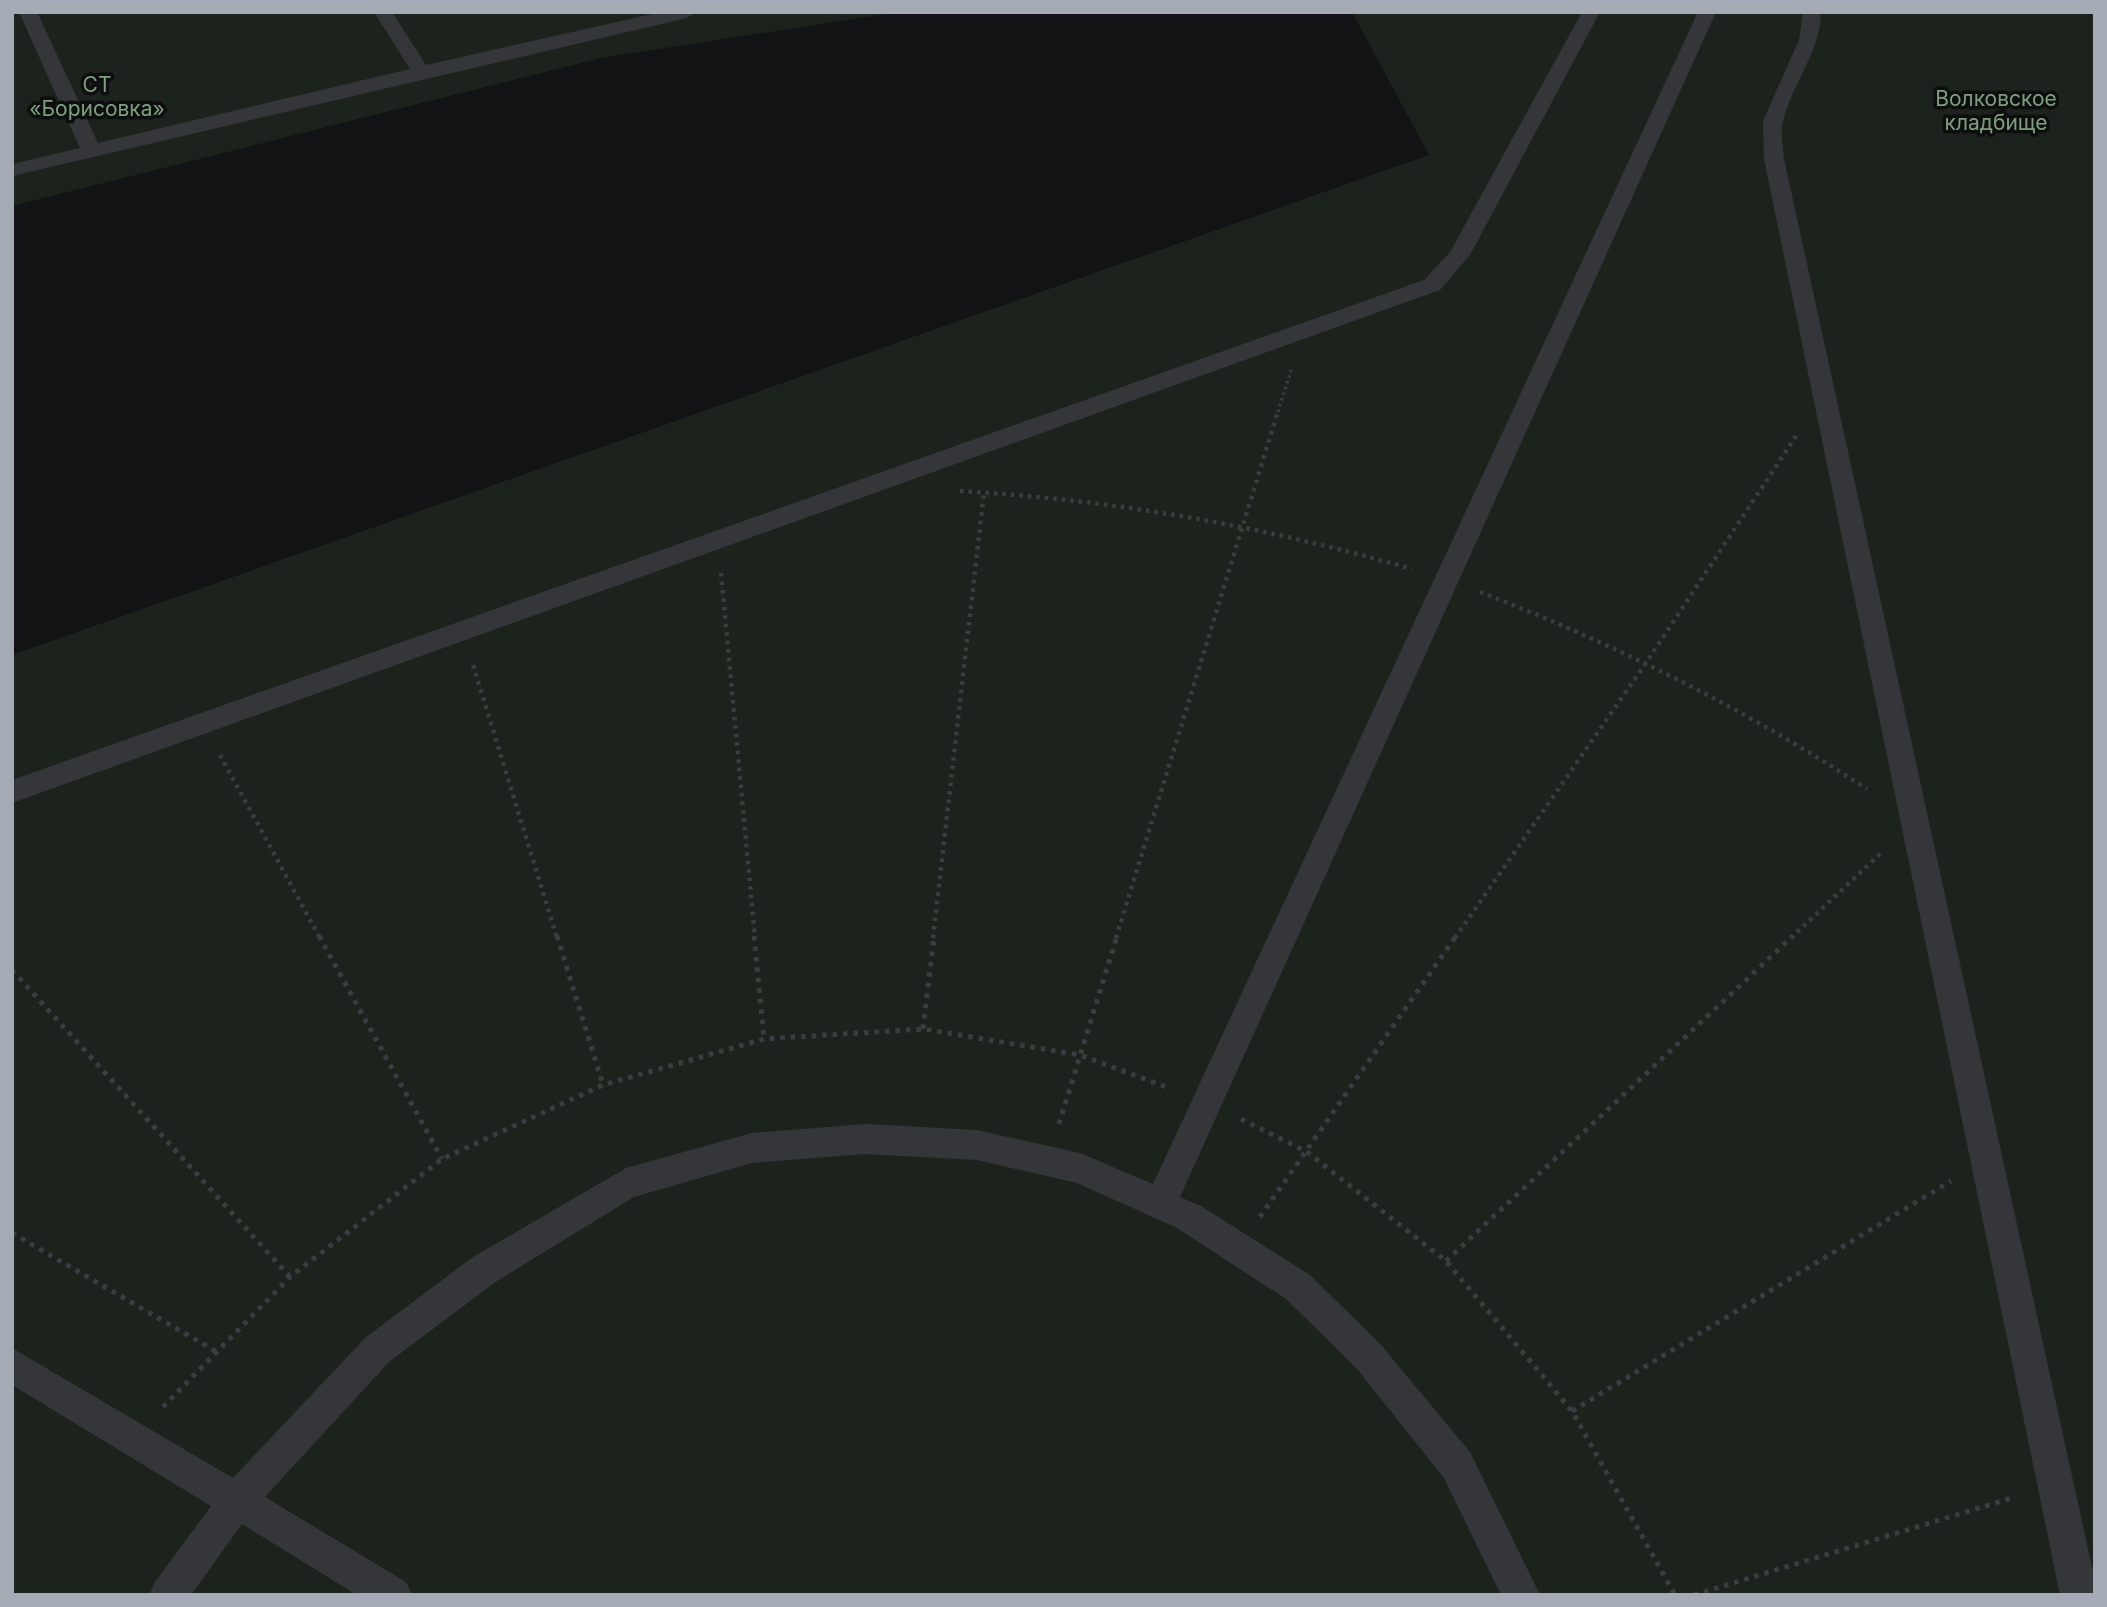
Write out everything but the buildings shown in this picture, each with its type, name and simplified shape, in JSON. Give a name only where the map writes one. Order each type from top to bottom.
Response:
[{"type":"lane","points":[[28,12],[91,149]]},
{"type":"lane","points":[[383,12],[421,72]]},
{"type":"lane","points":[[12,170],[91,149],[687,12]]},
{"type":"lane","points":[[12,792],[1432,285],[1459,255],[1591,12]]},
{"type":"lane","points":[[1160,1205],[1707,12]]},
{"type":"lane","points":[[1812,12],[1812,22],[1796,71],[1773,122],[1774,159],[2079,1595]]},
{"type":"lane","points":[[168,1595],[237,1500],[377,1350],[485,1269],[626,1184],[752,1148],[865,1139],[977,1145],[1080,1168],[1189,1217],[1307,1296],[1369,1357],[1449,1454],[1494,1536],[1521,1595]]},
{"type":"lane","points":[[12,1365],[393,1595]]},
{"type":"path","points":[[1048,1161],[1304,329]]},
{"type":"path","points":[[1237,1249],[1648,660],[1824,394]]},
{"type":"path","points":[[923,1029],[984,492]]},
{"type":"path","points":[[718,539],[764,1040]]},
{"type":"path","points":[[463,631],[603,1085]]},
{"type":"path","points":[[203,724],[442,1159]]},
{"type":"path","points":[[1446,1261],[1914,821]]},
{"type":"path","points":[[12,970],[290,1277]]},
{"type":"path","points":[[134,1438],[290,1277],[442,1159],[603,1085],[764,1040],[923,1029],[1080,1055],[1206,1102],[1307,1152],[1446,1261],[1572,1411],[1675,1595]]},
{"type":"path","points":[[1572,1411],[1987,1159]]},
{"type":"path","points":[[12,1234],[217,1352]]},
{"type":"path","points":[[1694,1595],[2055,1485]]},
{"type":"green space","name":"СТ «Борисовка»","points":[[12,12],[899,12],[601,58],[12,206]]},
{"type":"green space","name":"Волковское кладбище","points":[[1352,12],[1860,12],[1861,15],[1864,12],[2095,12],[2095,1595],[12,1595],[12,655],[1429,155]]}]
